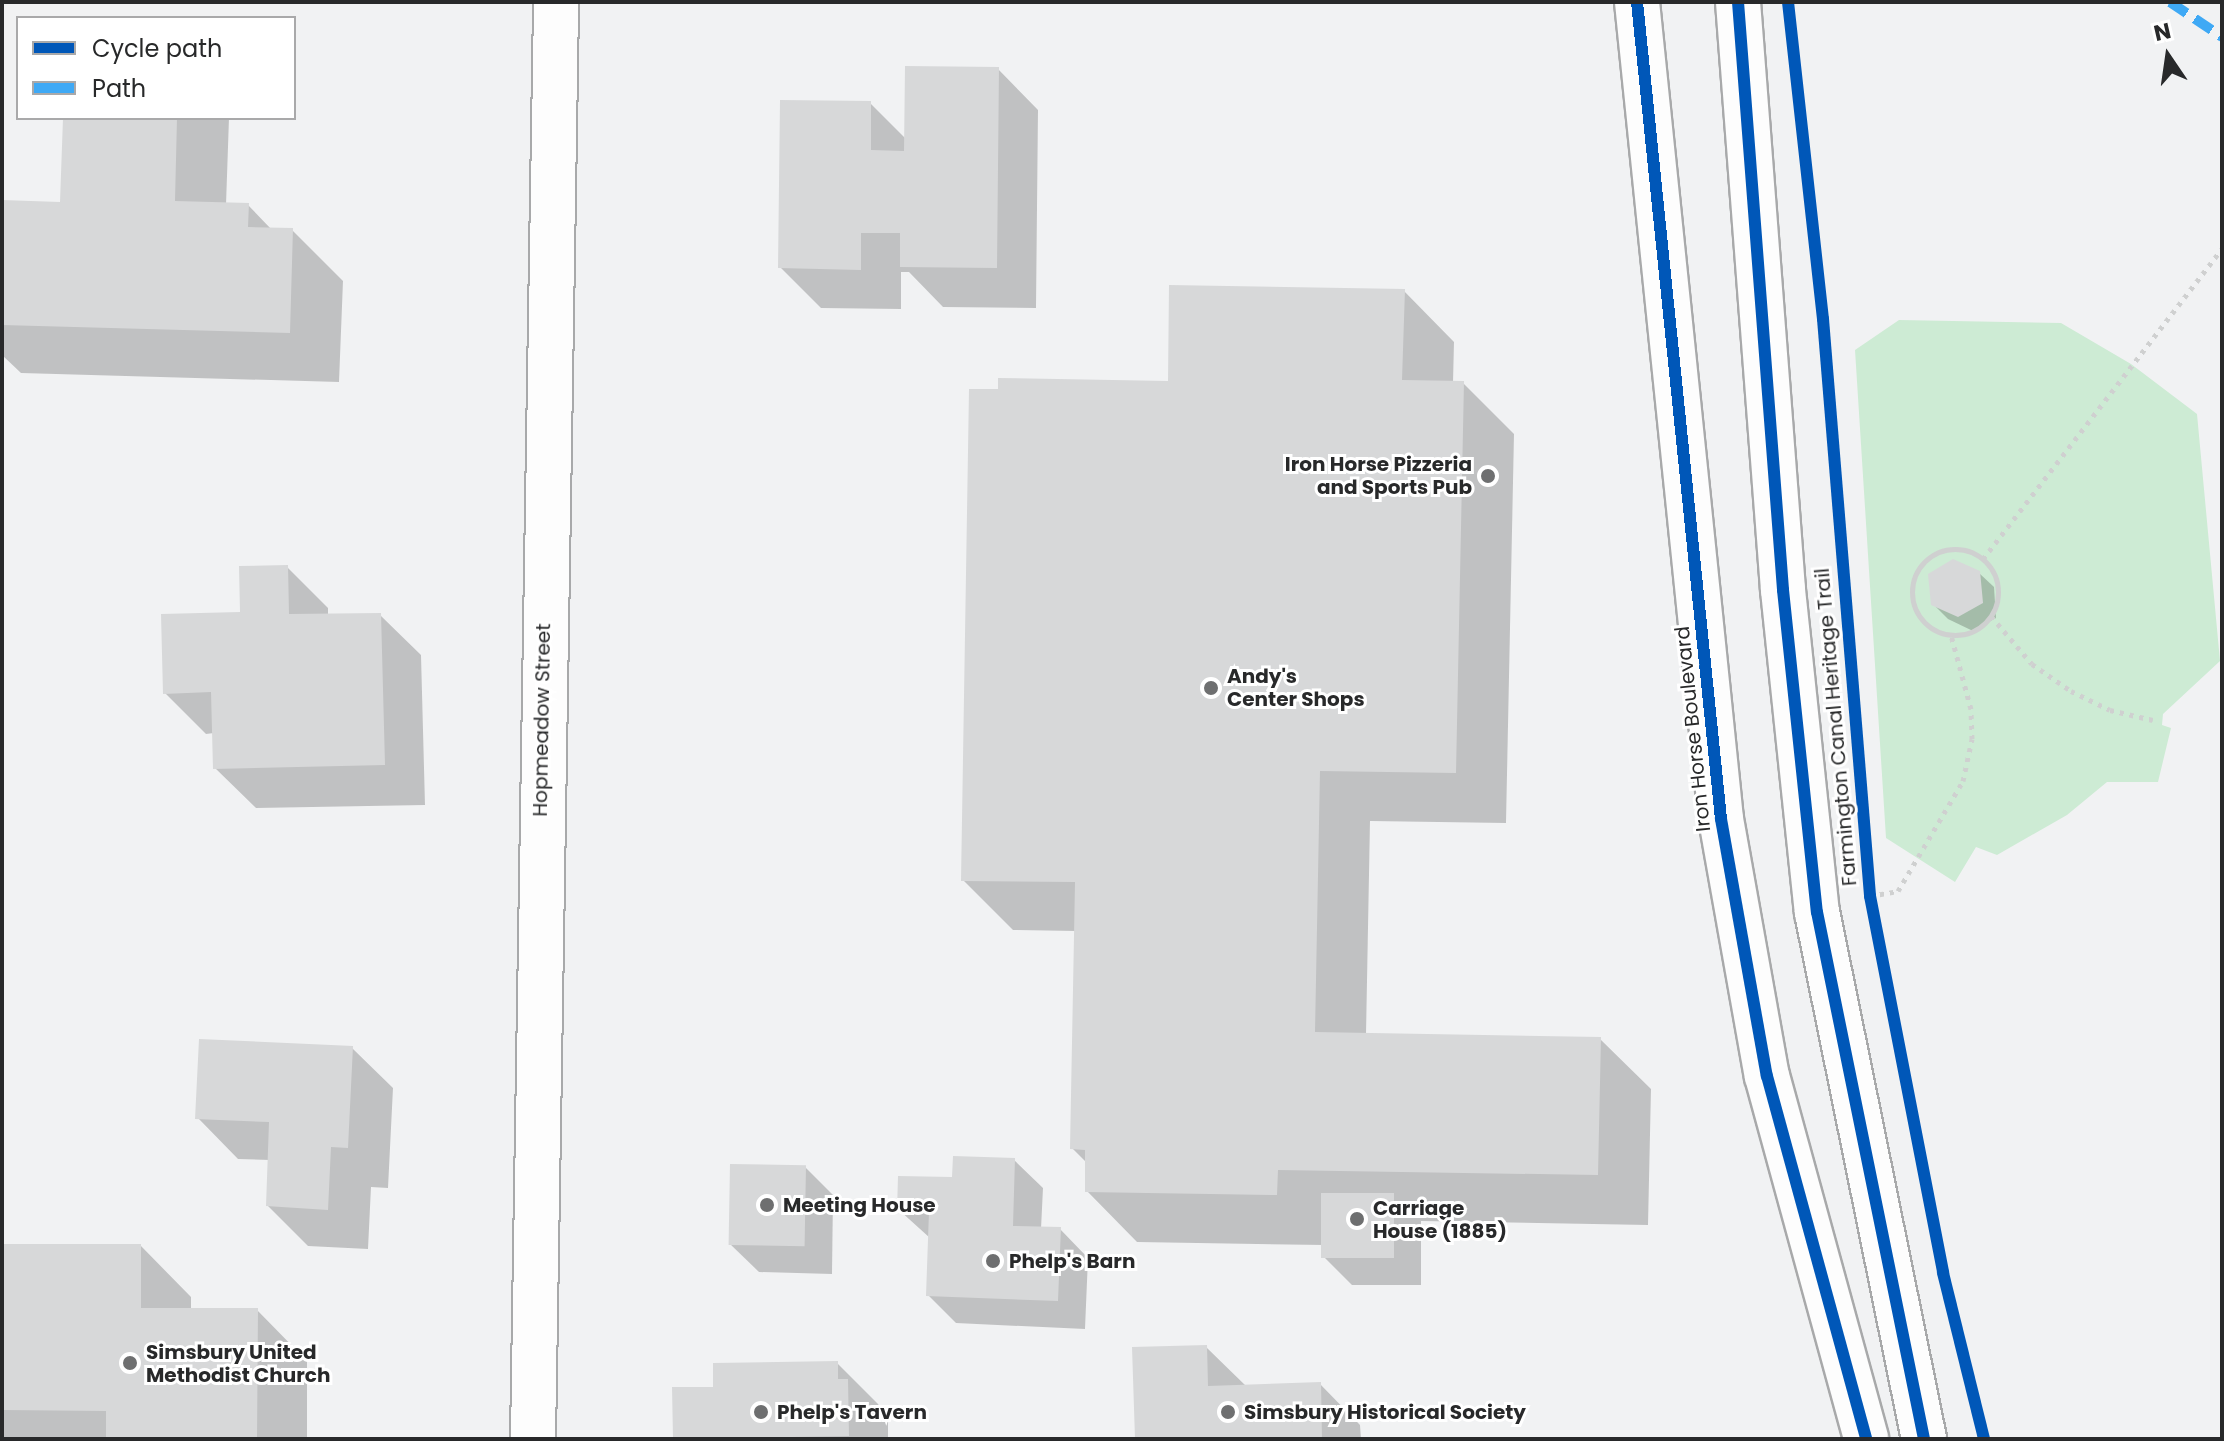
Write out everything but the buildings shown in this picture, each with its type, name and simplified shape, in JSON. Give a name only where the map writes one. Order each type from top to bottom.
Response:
[{"type":"main road","name":"Hopmeadow Street","points":[[533,1439],[556,2]]},
{"type":"main road","name":"Iron Horse Boulevard","points":[[1637,2],[1721,819],[1767,1076],[1866,1439]]},
{"type":"main road","points":[[1738,2],[1783,590],[1817,912],[1924,1439]]},
{"type":"path","points":[[1983,559],[2222,249]]},
{"type":"path","points":[[1939,552],[1971,552],[1983,559],[1997,585],[1991,616],[1966,634],[1951,635],[1927,625],[1917,614],[1912,599],[1917,571],[1939,552]]},
{"type":"path","points":[[1991,616],[2032,664],[2071,691],[2110,710],[2153,720]]},
{"type":"path","points":[[1870,896],[1898,891],[1963,781],[1972,739],[1971,709],[1951,635]]},
{"type":"green space","points":[[1899,320],[2061,323],[2131,364],[2197,414],[2220,661],[2163,714],[2162,725],[2171,728],[2158,782],[2107,782],[2067,815],[1997,855],[1976,847],[1955,882],[1886,838],[1855,350]]},
{"type":"marked path","points":[[2170,2],[2222,37]]},
{"type":"cycle path","points":[[1637,2],[1721,819],[1767,1076],[1866,1439]]},
{"type":"cycle path","points":[[1738,2],[1783,590],[1817,912],[1924,1439]]},
{"type":"cycle path","name":"Farmington Canal Heritage Trail","points":[[1788,2],[1823,319],[1870,896],[1943,1273],[1984,1439]]},
{"type":"place","name":"Iron Horse Pizzeria and Sports Pub","points":[[1488,476]]},
{"type":"place","name":"Andy's Center Shops","points":[[1211,688]]},
{"type":"place","name":"Meeting House","points":[[767,1205]]},
{"type":"place","name":"Carriage House (1885)","points":[[1357,1219]]},
{"type":"place","name":"Phelp's Barn","points":[[993,1261]]},
{"type":"place","name":"Simsbury United Methodist Church","points":[[130,1363]]},
{"type":"place","name":"Phelp's Tavern","points":[[761,1412]]},
{"type":"place","name":"Simsbury Historical Society","points":[[1228,1412]]}]
